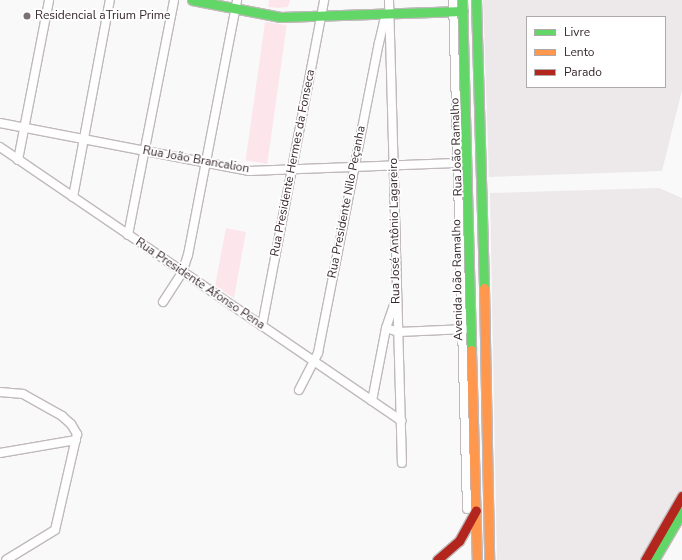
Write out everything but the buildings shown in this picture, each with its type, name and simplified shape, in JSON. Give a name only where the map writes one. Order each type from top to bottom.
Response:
[{"type":"main road","points":[[192,0],[236,4],[280,17],[458,11],[476,2]]},
{"type":"main road","name":"Avenida João Ramalho","points":[[462,0],[458,11],[462,163],[467,329],[477,509],[477,560]]},
{"type":"main road","name":"Avenida João Ramalho","points":[[476,2],[490,515],[489,560]]},
{"type":"main road","points":[[645,560],[682,496]]},
{"type":"main road","points":[[437,560],[459,541],[477,509]]},
{"type":"main road","points":[[654,560],[682,512]]},
{"type":"street","points":[[18,160],[49,0]]},
{"type":"street","points":[[73,197],[110,0]]},
{"type":"street","points":[[128,235],[174,0]]},
{"type":"street","name":"Rua Presidente Hermes da Fonseca","points":[[262,326],[324,0]]},
{"type":"street","name":"Rua José Antônio Lagareiro","points":[[389,0],[402,463]]},
{"type":"street","points":[[453,0],[458,11]]},
{"type":"street","points":[[162,302],[182,273],[188,256],[236,4]]},
{"type":"street","name":"Rua Presidente Nilo Peçanha","points":[[299,390],[315,362],[379,43],[384,22],[390,13]]},
{"type":"street","points":[[379,43],[390,45]]},
{"type":"street","name":"Rua João Brancalion","points":[[0,123],[249,171],[292,168],[462,163]]},
{"type":"street","name":"Rua Presidente Afonso Pena","points":[[0,147],[182,273],[401,421]]},
{"type":"street","points":[[372,401],[386,328],[397,296]]},
{"type":"street","points":[[386,328],[398,332],[467,329],[467,509]]},
{"type":"street","points":[[0,392],[12,391],[23,394],[62,416],[71,424],[76,437],[55,530],[6,560]]},
{"type":"street","points":[[0,453],[76,437]]},
{"type":"shaded area","points":[[269,0],[290,0],[288,7],[278,8],[268,7]]},
{"type":"shaded area","points":[[483,0],[682,0],[682,90],[662,171],[489,177]]},
{"type":"shaded area","points":[[265,22],[287,25],[267,164],[246,161]]},
{"type":"shaded area","points":[[659,188],[682,198],[682,493],[641,560],[497,560],[490,193]]},
{"type":"shaded area","points":[[226,228],[246,232],[234,298],[215,286]]},
{"type":"traffic: fast","points":[[192,0],[280,17],[463,11]]},
{"type":"traffic: fast","points":[[462,0],[471,350]]},
{"type":"traffic: fast","points":[[476,0],[484,288]]},
{"type":"traffic: fast","points":[[654,560],[682,512]]},
{"type":"traffic: slow","points":[[484,288],[489,560]]},
{"type":"traffic: slow","points":[[471,350],[477,560]]},
{"type":"traffic: jam","points":[[645,560],[682,496]]},
{"type":"traffic: jam","points":[[437,560],[459,541],[476,510]]},
{"type":"place","name":"Residencial aTrium Prime","points":[[27,16]]}]
